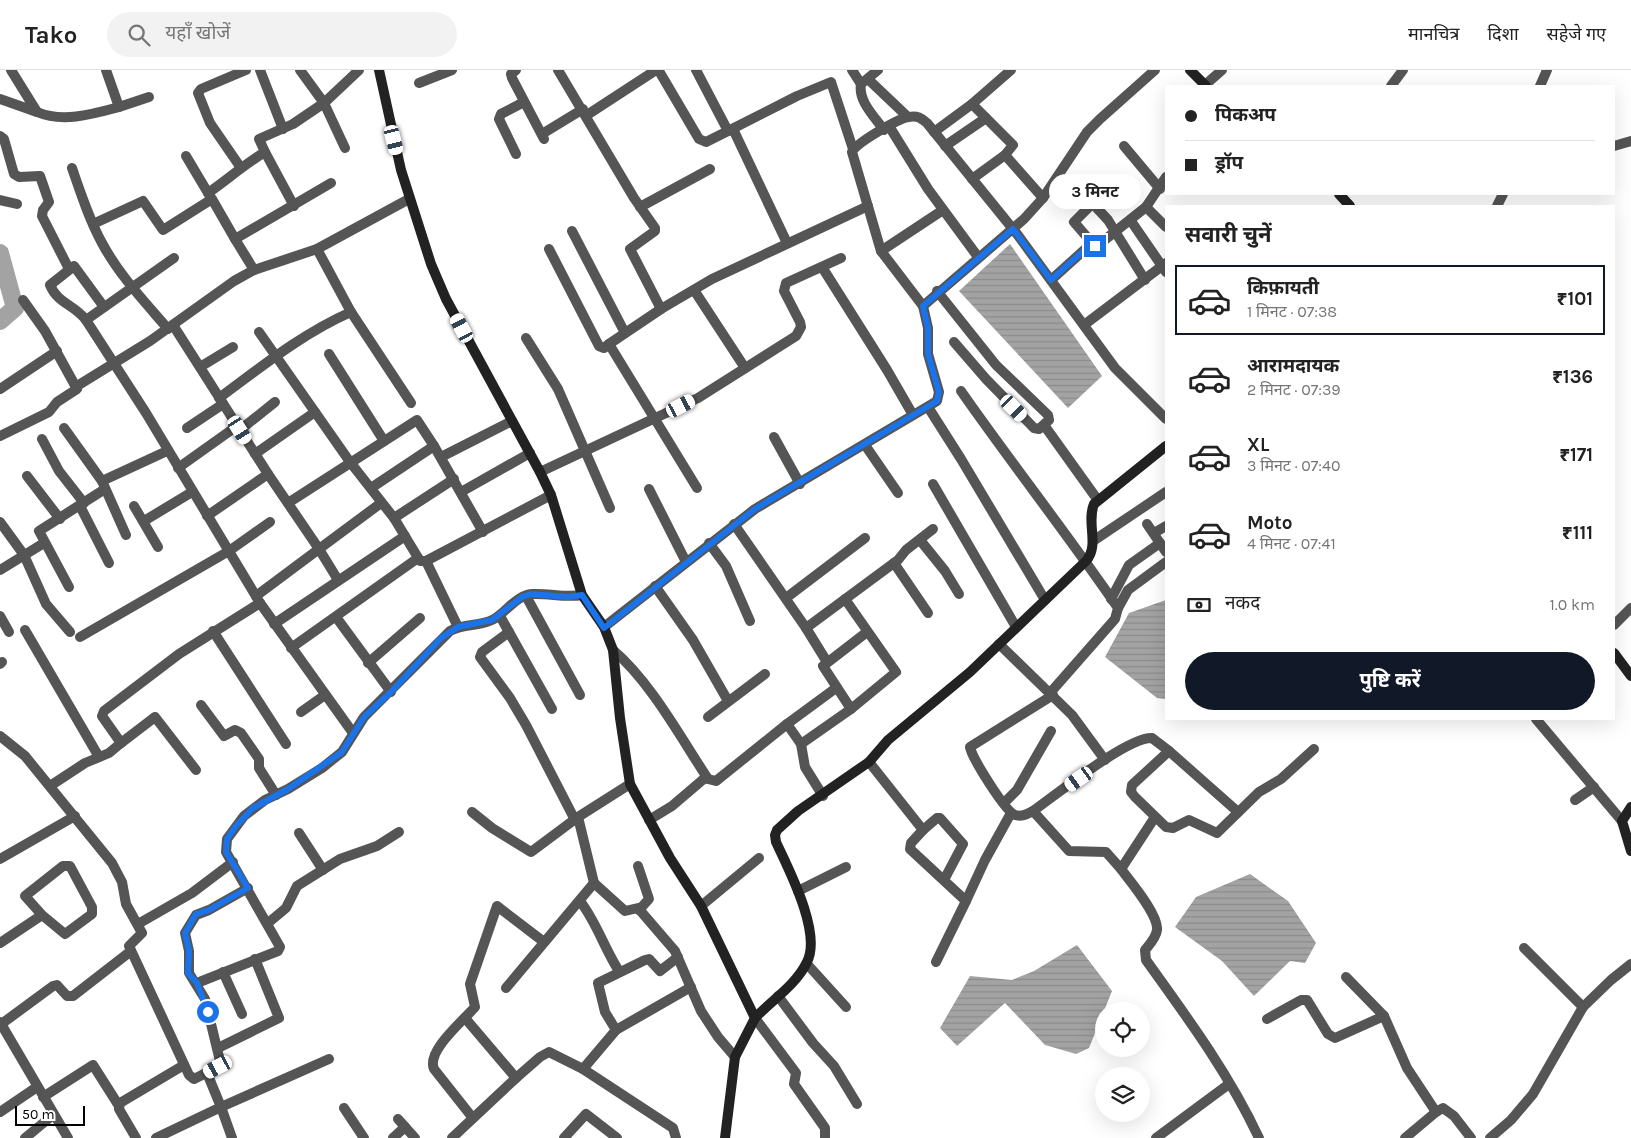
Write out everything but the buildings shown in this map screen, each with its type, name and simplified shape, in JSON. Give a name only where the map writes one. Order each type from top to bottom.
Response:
[{"type":"street","points":[[11,70],[37,112]]},
{"type":"street","points":[[106,70],[119,107]]},
{"type":"street","points":[[241,168],[210,123],[198,93],[202,89],[246,70]]},
{"type":"street","points":[[260,70],[283,129]]},
{"type":"street","points":[[300,70],[324,103],[345,148]]},
{"type":"street","points":[[294,206],[259,139],[283,129],[324,103],[359,70]]},
{"type":"street","points":[[379,70],[409,199],[446,299],[551,495],[582,595],[604,628],[613,650],[620,718],[630,784],[670,858],[701,906],[755,1018],[796,1073],[797,1077],[794,1084],[825,1128],[825,1138]]},
{"type":"street","points":[[420,83],[452,70]]},
{"type":"street","points":[[516,70],[511,74],[512,78],[543,137],[656,70],[659,70],[702,142],[797,96],[831,82],[853,149],[852,156],[881,251],[923,306],[928,328],[928,354],[939,392],[937,401],[928,407],[734,524],[604,628]]},
{"type":"street","points":[[558,70],[585,112],[640,207],[654,225],[655,231],[630,249],[661,309]]},
{"type":"street","points":[[696,70],[730,130],[787,243]]},
{"type":"street","points":[[852,70],[908,117]]},
{"type":"street","points":[[878,70],[865,81],[861,96],[864,102],[886,128],[978,257]]},
{"type":"street","points":[[934,132],[972,104],[1011,70]]},
{"type":"street","points":[[923,306],[937,291],[1013,229],[1043,198],[1087,132],[1100,118],[1155,70]]},
{"type":"street","points":[[1190,70],[1204,85]]},
{"type":"street","points":[[1206,85],[1222,70]]},
{"type":"street","points":[[1392,85],[1403,70]]},
{"type":"street","points":[[1540,85],[1547,70]]},
{"type":"street","points":[[0,99],[51,116],[73,116],[119,107],[149,97]]},
{"type":"street","points":[[516,154],[499,119],[501,114],[524,102]]},
{"type":"street","points":[[972,104],[1013,145],[1005,156],[972,179]]},
{"type":"street","points":[[853,149],[886,128],[908,117],[922,118],[1013,229],[1115,368],[1165,418]]},
{"type":"street","points":[[945,146],[986,118]]},
{"type":"street","points":[[0,136],[4,139],[14,174],[19,177],[40,176],[49,202],[41,213],[69,269]]},
{"type":"street","points":[[1615,146],[1631,141]]},
{"type":"street","points":[[1124,146],[1160,189]]},
{"type":"street","points":[[93,224],[143,201],[163,230],[210,196],[237,174],[241,168],[266,152]]},
{"type":"street","points":[[186,156],[254,270]]},
{"type":"street","points":[[1005,156],[1043,198]]},
{"type":"street","points":[[72,168],[93,224],[103,244],[132,287],[170,327],[200,367],[338,580]]},
{"type":"street","points":[[640,207],[710,169]]},
{"type":"street","points":[[1093,203],[1074,222],[1092,243],[1097,246],[1131,221],[1146,207],[1165,179]]},
{"type":"street","points":[[235,239],[331,183]]},
{"type":"street","points":[[1082,192],[1116,232],[1145,280]]},
{"type":"street","points":[[1339,195],[1349,205]]},
{"type":"street","points":[[0,436],[50,412],[57,402],[76,391],[77,386],[170,327],[234,280],[254,270],[317,249],[409,199]]},
{"type":"street","points":[[0,200],[17,204]]},
{"type":"street","points":[[549,248],[599,346],[604,348],[661,309],[694,290],[787,243],[868,206]]},
{"type":"street","points":[[1146,207],[1165,226]]},
{"type":"street","points":[[881,251],[943,210]]},
{"type":"street","points":[[1084,325],[1165,267],[1131,221]]},
{"type":"street","points":[[572,231],[626,333]]},
{"type":"street","points":[[1051,280],[1092,243]]},
{"type":"street","points":[[317,249],[352,312],[411,403]]},
{"type":"street","points":[[86,320],[174,258]]},
{"type":"street","points":[[540,472],[698,398],[800,332],[800,322],[784,287],[786,283],[841,258]]},
{"type":"street","points":[[104,307],[77,267],[69,269],[51,283],[51,288],[60,300],[75,307],[86,320],[114,362],[258,600],[353,733]]},
{"type":"street","points":[[822,267],[887,370],[913,416]]},
{"type":"street","points":[[694,290],[745,368]]},
{"type":"street","points":[[937,291],[996,365],[1048,415],[1048,420],[1044,425],[1039,429],[1034,428],[986,379],[954,342]]},
{"type":"street","points":[[23,300],[57,351],[77,386]]},
{"type":"street","points":[[187,428],[276,357],[318,330],[352,312]]},
{"type":"street","points":[[258,332],[350,462],[394,518],[422,560],[458,627]]},
{"type":"street","points":[[526,338],[558,388],[584,452],[610,508]]},
{"type":"street","points":[[609,344],[653,419],[697,488]]},
{"type":"street","points":[[200,367],[233,347]]},
{"type":"street","points":[[0,389],[57,351]]},
{"type":"street","points":[[329,354],[384,441]]},
{"type":"street","points":[[961,391],[1118,608]]},
{"type":"street","points":[[178,468],[275,402]]},
{"type":"street","points":[[928,407],[1045,600]]},
{"type":"street","points":[[255,454],[315,412]]},
{"type":"street","points":[[288,503],[418,420],[454,479],[483,532]]},
{"type":"street","points":[[441,457],[512,421]]},
{"type":"street","points":[[1044,425],[1097,499]]},
{"type":"street","points":[[64,428],[103,485],[126,535]]},
{"type":"street","points":[[774,437],[800,484]]},
{"type":"street","points":[[42,439],[59,471],[82,504],[110,563]]},
{"type":"street","points":[[865,444],[898,493]]},
{"type":"street","points":[[371,488],[434,446]]},
{"type":"street","points":[[725,1138],[735,1057],[755,1018],[797,977],[807,964],[812,952],[812,943],[798,891],[775,836],[777,830],[798,811],[823,796],[869,762],[888,740],[951,688],[1086,562],[1092,553],[1091,510],[1097,499],[1165,447]]},
{"type":"street","points":[[69,587],[39,531],[82,504],[103,485],[168,451]]},
{"type":"street","points":[[461,492],[530,453]]},
{"type":"street","points":[[207,516],[268,474]]},
{"type":"street","points":[[27,476],[60,519]]},
{"type":"street","points":[[394,518],[454,479]]},
{"type":"street","points":[[933,484],[1016,627]]},
{"type":"street","points":[[649,489],[686,562]]},
{"type":"street","points":[[144,522],[192,492]]},
{"type":"street","points":[[1093,541],[1165,493]]},
{"type":"street","points":[[291,648],[422,560],[483,532],[551,495]]},
{"type":"street","points":[[121,743],[102,716],[104,711],[178,654],[258,600],[319,549],[381,503]]},
{"type":"street","points":[[134,506],[158,547]]},
{"type":"street","points":[[0,522],[24,555],[46,604],[75,635],[229,551],[270,522]]},
{"type":"street","points":[[734,524],[786,598],[827,662]]},
{"type":"street","points":[[1112,599],[1130,565],[1163,547],[1147,524]]},
{"type":"street","points":[[1154,533],[1165,527]]},
{"type":"street","points":[[806,628],[901,558],[906,550],[933,529]]},
{"type":"street","points":[[274,624],[405,536]]},
{"type":"street","points":[[786,598],[865,538]]},
{"type":"street","points":[[920,540],[945,571],[959,594]]},
{"type":"street","points":[[0,570],[44,542]]},
{"type":"street","points":[[709,543],[724,562],[750,621]]},
{"type":"street","points":[[894,563],[928,613]]},
{"type":"street","points":[[1165,563],[1128,590],[1118,608],[1116,619],[1052,694],[970,748],[1011,813],[1022,816],[1033,811],[1105,760],[1147,738],[1157,741],[1238,812]]},
{"type":"street","points":[[655,586],[693,640],[728,701]]},
{"type":"street","points":[[197,983],[280,949],[280,944],[226,852],[226,843],[236,826],[253,808],[322,768],[342,752],[364,717],[391,692],[441,638],[458,627],[485,623],[500,616],[531,594],[567,597],[582,595]]},
{"type":"street","points":[[526,596],[580,695]]},
{"type":"street","points":[[801,744],[851,709],[896,672],[845,599]]},
{"type":"street","points":[[1615,624],[1631,608]]},
{"type":"street","points":[[0,616],[9,632]]},
{"type":"street","points":[[500,616],[552,709]]},
{"type":"street","points":[[336,617],[391,692]]},
{"type":"street","points":[[368,663],[420,618]]},
{"type":"street","points":[[25,630],[99,757]]},
{"type":"street","points":[[213,631],[286,744]]},
{"type":"street","points":[[509,632],[482,652],[480,657],[510,698],[577,818],[594,883],[625,911],[629,912],[635,907],[639,910],[670,944],[678,957],[708,1024],[735,1057]]},
{"type":"street","points":[[851,709],[823,670],[827,662],[867,632]]},
{"type":"street","points":[[998,644],[1052,694],[1084,730],[1105,760]]},
{"type":"street","points":[[613,650],[645,684],[708,779]]},
{"type":"street","points":[[1615,654],[1631,676]]},
{"type":"street","points":[[708,717],[765,674]]},
{"type":"street","points":[[649,820],[672,806],[706,777],[716,780],[836,688]]},
{"type":"street","points":[[300,712],[325,695]]},
{"type":"street","points":[[201,705],[224,736],[235,730],[240,732],[259,759],[259,768],[276,795]]},
{"type":"street","points":[[50,786],[84,763],[117,748],[155,718],[196,770]]},
{"type":"street","points":[[1537,720],[1622,821],[1631,851]]},
{"type":"street","points":[[787,724],[801,744],[806,767],[823,796]]},
{"type":"street","points":[[1004,803],[1017,790],[1051,731]]},
{"type":"street","points":[[0,736],[25,756],[118,871],[126,904],[138,924],[141,936],[130,944],[131,951],[184,1065],[189,1075],[194,1078],[207,1073],[220,1064],[218,1048],[205,999],[197,983],[188,973],[189,951],[185,933],[196,914],[209,910],[248,888]]},
{"type":"street","points":[[1169,751],[1130,788],[1134,797],[1169,828],[1176,827],[1189,820],[1216,833],[1259,792],[1281,779],[1314,750]]},
{"type":"street","points":[[869,762],[923,830]]},
{"type":"street","points":[[472,812],[492,828],[531,852],[577,818],[630,784]]},
{"type":"street","points":[[1575,800],[1594,787]]},
{"type":"street","points":[[1622,821],[1631,807]]},
{"type":"street","points":[[1033,811],[1069,851],[1106,852],[1137,890],[1156,925],[1154,937],[1145,950],[1146,960],[1187,1016],[1229,1084],[1259,1138]]},
{"type":"street","points":[[936,962],[985,860],[1011,813]]},
{"type":"street","points":[[0,859],[74,816]]},
{"type":"street","points":[[1121,869],[1155,817]]},
{"type":"street","points":[[944,880],[963,844],[940,818],[937,818],[911,843],[910,849],[966,901]]},
{"type":"street","points":[[268,923],[286,908],[297,886],[351,854],[377,846],[399,832]]},
{"type":"street","points":[[299,834],[323,870]]},
{"type":"street","points":[[701,906],[759,858]]},
{"type":"street","points":[[138,924],[192,892],[233,862]]},
{"type":"street","points":[[63,866],[70,866],[92,907],[92,914],[65,934],[42,914],[25,896],[63,866]]},
{"type":"street","points":[[638,866],[650,900],[639,910]]},
{"type":"street","points":[[798,891],[846,867]]},
{"type":"street","points":[[506,988],[594,883]]},
{"type":"street","points":[[580,901],[595,922],[606,951],[619,971]]},
{"type":"street","points":[[472,1117],[432,1066],[442,1042],[475,1007],[470,984],[497,906],[544,942]]},
{"type":"street","points":[[0,943],[42,914]]},
{"type":"street","points":[[1524,948],[1583,1007]]},
{"type":"street","points":[[68,1138],[0,1024],[53,986],[57,985],[68,996],[73,996],[131,951]]},
{"type":"street","points":[[616,1030],[607,1016],[604,999],[597,986],[619,971],[647,959],[662,970],[678,957]]},
{"type":"street","points":[[218,1048],[279,1018],[255,960]]},
{"type":"street","points":[[807,964],[846,1007]]},
{"type":"street","points":[[1490,1138],[1511,1120],[1533,1094],[1583,1007],[1631,964]]},
{"type":"street","points":[[223,972],[242,1014]]},
{"type":"street","points":[[1346,977],[1384,1016],[1407,1068],[1436,1112]]},
{"type":"street","points":[[583,1069],[616,1030],[691,986]]},
{"type":"street","points":[[778,996],[813,1043],[834,1066],[857,1104]]},
{"type":"street","points":[[1267,1019],[1301,1000],[1307,1000],[1328,1034],[1335,1038],[1384,1016]]},
{"type":"street","points":[[465,1018],[516,1078]]},
{"type":"street","points":[[452,1138],[472,1117],[540,1057],[549,1052],[583,1069],[673,1128],[676,1138]]},
{"type":"street","points":[[156,1138],[329,1058]]},
{"type":"street","points":[[43,1097],[93,1064],[136,1138]]},
{"type":"street","points":[[118,1106],[122,1101],[184,1065]]},
{"type":"street","points":[[207,1073],[232,1138]]},
{"type":"street","points":[[1156,1138],[1229,1084]]},
{"type":"street","points":[[0,1112],[37,1087]]},
{"type":"street","points":[[344,1108],[364,1138]]},
{"type":"street","points":[[1405,1138],[1443,1108],[1449,1112],[1471,1138]]},
{"type":"street","points":[[25,1138],[53,1114]]},
{"type":"street","points":[[564,1138],[586,1114],[617,1138]]},
{"type":"street","points":[[393,1138],[402,1123],[415,1138]]},
{"type":"shaded area","points":[[1010,244],[1102,376],[1068,408],[959,291]]},
{"type":"shaded area","points":[[1165,600],[1165,699],[1157,698],[1105,657],[1129,613]]},
{"type":"shaded area","points":[[1250,874],[1288,901],[1316,943],[1305,963],[1290,961],[1254,996],[1222,961],[1175,927],[1196,897]]},
{"type":"shaded area","points":[[1077,945],[1112,991],[1108,1002],[1095,1002],[1095,1033],[1089,1048],[1076,1054],[1045,1045],[1005,1003],[957,1046],[940,1028],[970,976],[1012,980],[1034,971]]},
{"type":"waterway","points":[[0,253],[15,308],[0,321]]},
{"type":"route","points":[[208,1012],[205,999],[197,983],[188,973],[189,951],[185,933],[196,914],[209,910],[248,888],[226,852],[227,839],[244,816],[253,808],[322,768],[342,752],[364,717],[391,692],[441,638],[450,631],[465,624],[485,623],[492,620],[500,616],[522,597],[531,594],[567,597],[582,595],[604,628],[709,543],[755,509],[937,401],[939,392],[928,354],[928,328],[923,306],[937,291],[1013,229],[1051,280],[1092,243],[1095,246]]}]
